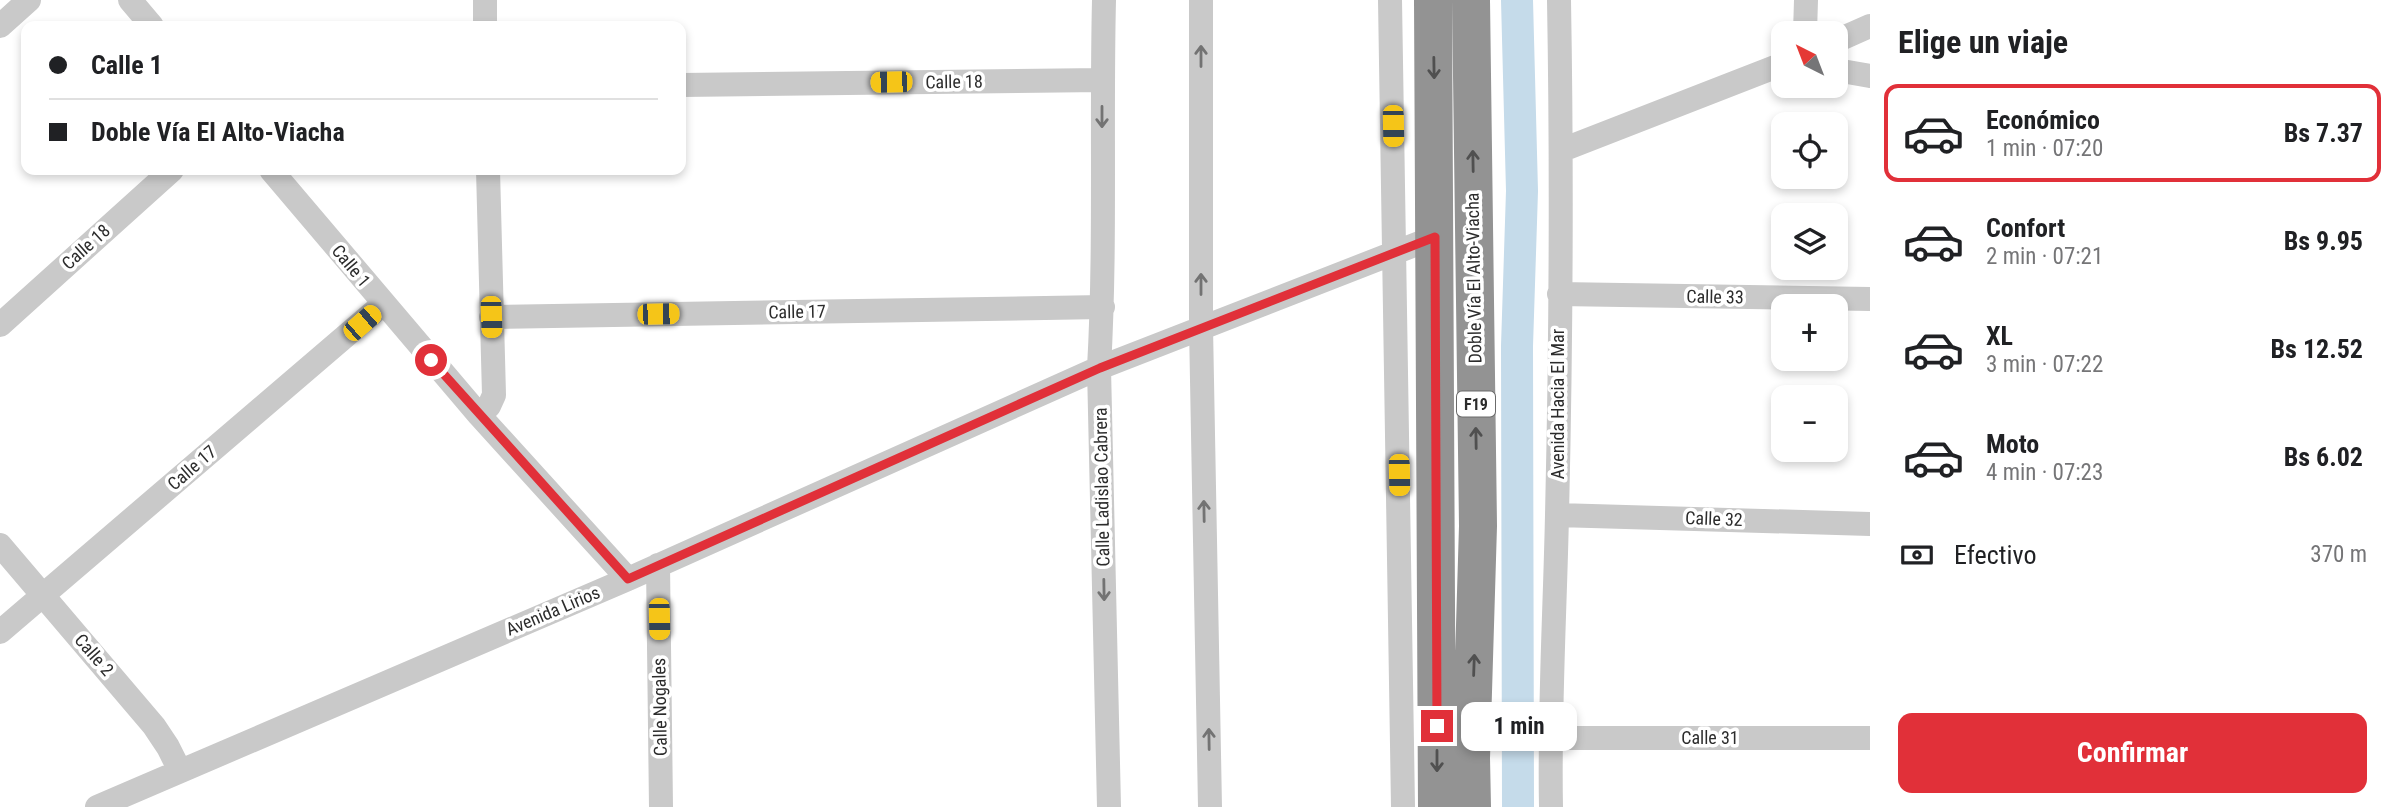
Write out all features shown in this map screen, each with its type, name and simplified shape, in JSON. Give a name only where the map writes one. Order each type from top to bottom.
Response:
[{"type":"highway","name":"F19","points":[[1433,0],[1437,807]]},
{"type":"highway","name":"Doble Vía El Alto-Viacha","points":[[1471,0],[1478,526],[1472,807]]},
{"type":"street","points":[[0,26],[29,0]]},
{"type":"street","points":[[130,0],[148,21]]},
{"type":"street","points":[[485,0],[485,21]]},
{"type":"street","name":"Calle Ladislao Cabrera","points":[[1104,0],[1103,307],[1100,368],[1108,807]]},
{"type":"street","points":[[1201,0],[1201,327],[1210,807]]},
{"type":"street","points":[[1390,0],[1403,807]]},
{"type":"street","name":"Avenida Hacia El Mar","points":[[1551,807],[1550,738],[1558,515],[1562,149],[1559,0]]},
{"type":"street","points":[[1805,21],[1806,0]]},
{"type":"street","points":[[1848,36],[1870,26]]},
{"type":"street","points":[[1562,149],[1771,69]]},
{"type":"street","points":[[1848,72],[1870,76]]},
{"type":"street","name":"Calle 18","points":[[686,85],[1102,80]]},
{"type":"street","name":"Calle 18","points":[[0,325],[166,175]]},
{"type":"street","name":"Calle 1","points":[[275,175],[479,415],[628,579]]},
{"type":"street","points":[[479,415],[489,406],[494,395],[488,175]]},
{"type":"street","name":"Avenida Lirios","points":[[97,807],[145,798],[180,771],[628,579],[1100,368],[1435,237]]},
{"type":"street","name":"Calle 33","points":[[1559,294],[1870,299]]},
{"type":"street","name":"Calle 17","points":[[0,632],[383,304]]},
{"type":"street","name":"Calle 17","points":[[491,317],[1103,307]]},
{"type":"street","name":"Calle 32","points":[[1558,515],[1870,524]]},
{"type":"street","name":"Calle 2","points":[[0,545],[154,726],[180,771]]},
{"type":"street","name":"Calle Nogales","points":[[658,565],[661,807]]},
{"type":"street","name":"Calle 31","points":[[1550,738],[1870,737]]},
{"type":"waterway","points":[[1517,0],[1522,191],[1517,346],[1518,807]]},
{"type":"route","points":[[431,360],[628,579],[1100,368],[1435,237],[1437,726]]}]
